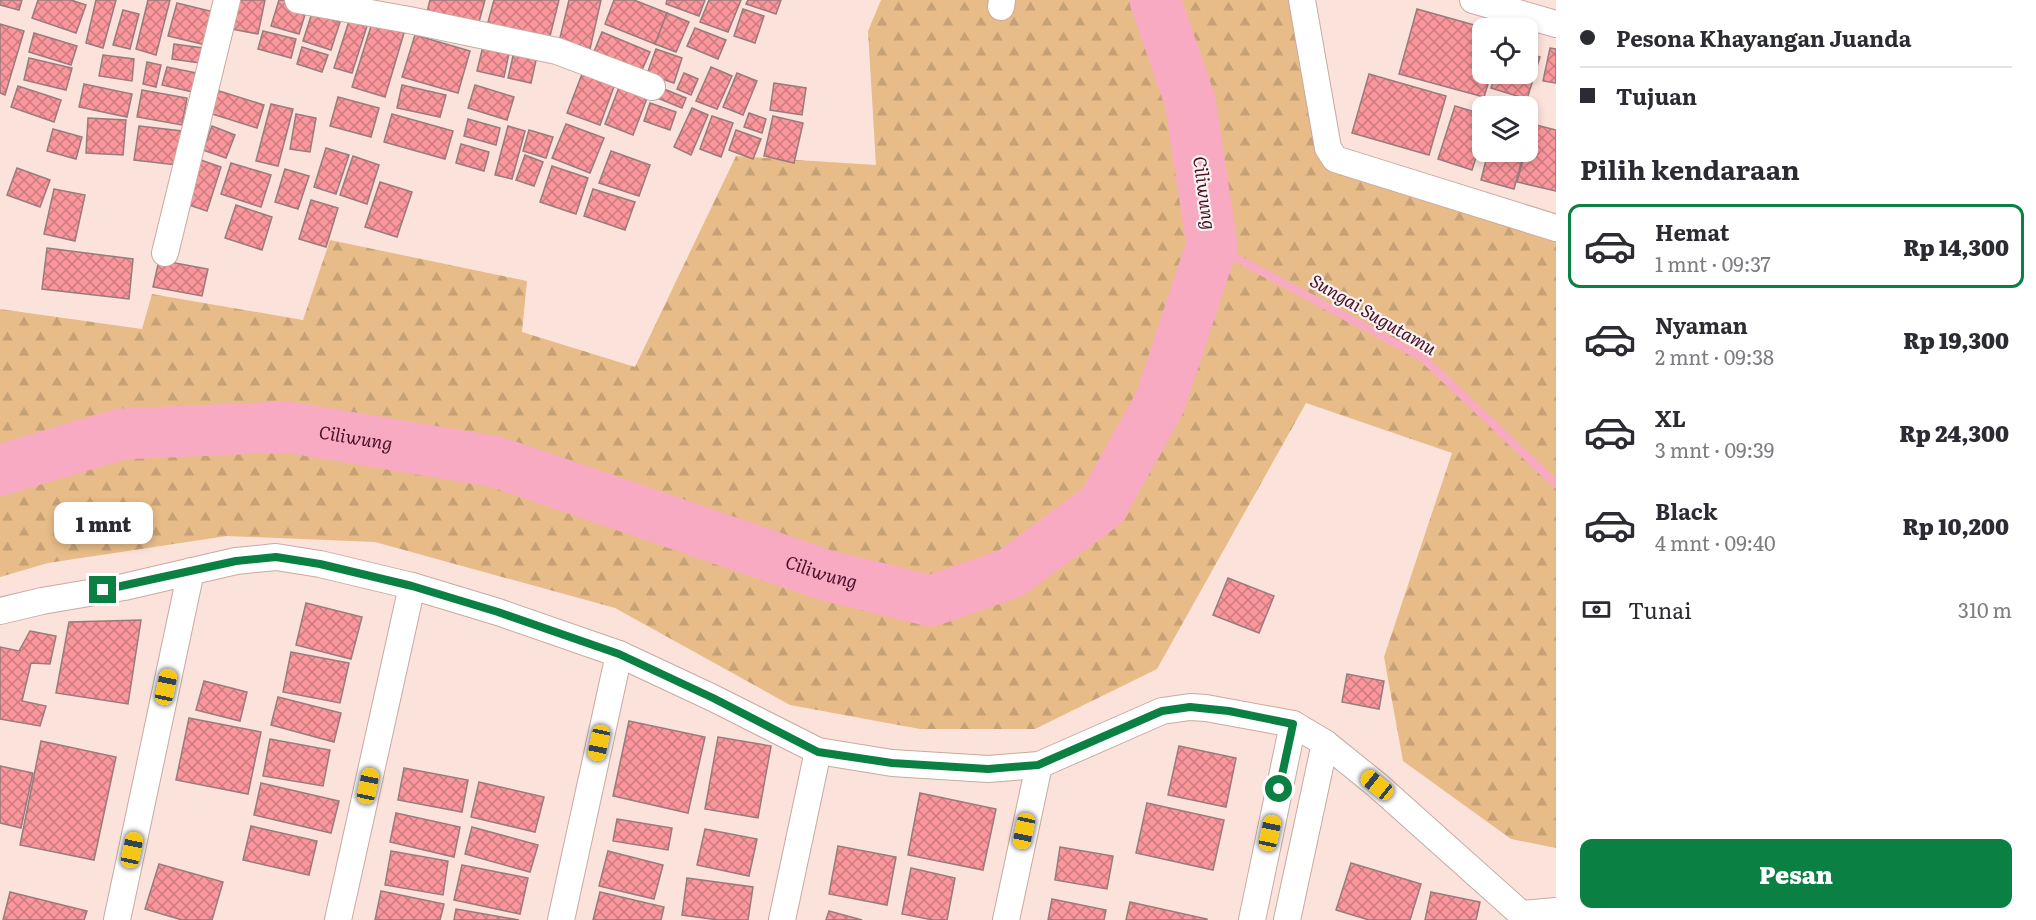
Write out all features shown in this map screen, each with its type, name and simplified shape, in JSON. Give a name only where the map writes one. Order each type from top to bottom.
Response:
[{"type":"street","points":[[165,253],[226,0]]},
{"type":"street","points":[[298,0],[412,10],[557,51],[652,87]]},
{"type":"street","points":[[1302,0],[1328,148],[1335,159],[1556,228]]},
{"type":"street","points":[[1473,0],[1556,24]]},
{"type":"street","points":[[0,611],[42,601],[124,587],[236,561],[276,557],[320,564],[412,586],[498,612],[619,654],[713,698],[818,752],[892,763],[988,769],[1038,765],[1162,711],[1190,707],[1206,708],[1293,724],[1325,743],[1426,827],[1523,918],[1556,911]]},
{"type":"street","points":[[117,920],[191,571]]},
{"type":"street","points":[[338,920],[412,586]]},
{"type":"street","points":[[561,920],[619,654]]},
{"type":"street","points":[[1252,920],[1293,724]]},
{"type":"street","points":[[1287,920],[1325,743]]},
{"type":"street","points":[[782,920],[818,752]]},
{"type":"street","points":[[1006,920],[1038,765]]},
{"type":"green space","points":[[881,0],[1297,0],[1327,169],[1556,222],[1556,848],[1511,839],[1403,761],[1384,657],[1452,453],[1306,403],[1157,669],[1035,729],[920,729],[790,705],[615,608],[375,542],[227,536],[48,563],[0,577],[0,309],[142,329],[152,294],[303,320],[330,240],[527,281],[522,332],[635,367],[736,156],[876,165],[868,31]]},
{"type":"building","points":[[0,0],[22,0],[19,10],[0,5]]},
{"type":"building","points":[[38,0],[71,0],[86,5],[76,33],[32,18]]},
{"type":"building","points":[[96,0],[116,0],[103,48],[86,43]]},
{"type":"building","points":[[148,0],[170,0],[156,55],[136,49]]},
{"type":"building","points":[[237,0],[265,0],[258,34],[231,29]]},
{"type":"building","points":[[279,0],[290,0],[308,5],[299,34],[271,26]]},
{"type":"building","points":[[430,0],[485,0],[477,29],[426,16]]},
{"type":"building","points":[[494,0],[559,0],[549,40],[487,26]]},
{"type":"building","points":[[569,0],[601,0],[590,49],[559,42]]},
{"type":"building","points":[[614,0],[634,0],[667,13],[655,44],[605,24]]},
{"type":"building","points":[[667,0],[705,0],[699,16],[666,4]]},
{"type":"building","points":[[709,0],[741,0],[728,32],[700,22]]},
{"type":"building","points":[[748,0],[781,0],[776,14],[746,4]]},
{"type":"building","points":[[177,3],[214,12],[206,45],[168,36]]},
{"type":"building","points":[[743,9],[764,16],[755,43],[734,36]]},
{"type":"building","points":[[1417,9],[1472,24],[1472,84],[1488,84],[1484,96],[1480,96],[1399,74]]},
{"type":"building","points":[[123,10],[139,14],[130,49],[113,45]]},
{"type":"building","points":[[312,13],[340,22],[331,50],[303,41]]},
{"type":"building","points":[[667,13],[689,22],[676,52],[655,44]]},
{"type":"building","points":[[350,18],[368,23],[352,73],[334,68]]},
{"type":"building","points":[[372,23],[404,33],[385,97],[352,87]]},
{"type":"building","points":[[0,24],[24,31],[5,95],[0,93]]},
{"type":"building","points":[[695,28],[726,40],[718,59],[687,46]]},
{"type":"building","points":[[263,31],[296,39],[291,58],[258,49]]},
{"type":"building","points":[[602,32],[650,52],[638,79],[591,59]]},
{"type":"building","points":[[34,33],[77,46],[71,65],[29,52]]},
{"type":"building","points":[[415,35],[470,51],[458,93],[402,77]]},
{"type":"building","points":[[485,38],[511,44],[504,77],[477,71]]},
{"type":"building","points":[[174,44],[203,48],[200,63],[172,59]]},
{"type":"building","points":[[302,47],[328,55],[322,72],[297,64]]},
{"type":"building","points":[[515,47],[538,51],[531,83],[508,78]]},
{"type":"building","points":[[1550,48],[1556,49],[1556,83],[1543,81]]},
{"type":"building","points":[[656,49],[682,58],[674,83],[647,74]]},
{"type":"building","points":[[103,55],[134,59],[132,81],[99,76]]},
{"type":"building","points":[[29,58],[72,68],[66,90],[24,80]]},
{"type":"building","points":[[147,62],[161,65],[156,87],[143,84]]},
{"type":"building","points":[[167,67],[197,73],[193,92],[162,85]]},
{"type":"building","points":[[711,67],[732,76],[717,109],[696,101]]},
{"type":"building","points":[[584,69],[616,81],[600,125],[567,113]]},
{"type":"building","points":[[684,73],[698,79],[691,95],[677,89]]},
{"type":"building","points":[[737,73],[757,81],[743,115],[723,107]]},
{"type":"building","points":[[1369,74],[1446,96],[1429,155],[1352,133]]},
{"type":"building","points":[[621,82],[649,93],[633,135],[605,124]]},
{"type":"building","points":[[774,83],[806,88],[802,115],[770,110]]},
{"type":"building","points":[[84,84],[132,94],[127,117],[79,107]]},
{"type":"building","points":[[1492,84],[1532,84],[1528,96],[1517,96],[1491,88]]},
{"type":"building","points":[[402,85],[446,95],[440,117],[397,108]]},
{"type":"building","points":[[475,85],[514,97],[507,120],[468,108]]},
{"type":"building","points":[[18,86],[61,100],[54,122],[11,107]]},
{"type":"building","points":[[659,87],[686,98],[682,108],[655,97]]},
{"type":"building","points":[[142,90],[187,98],[182,125],[137,117]]},
{"type":"building","points":[[216,90],[264,105],[257,128],[209,113]]},
{"type":"building","points":[[338,97],[379,108],[371,137],[330,126]]},
{"type":"building","points":[[650,103],[676,112],[670,130],[644,121]]},
{"type":"building","points":[[271,104],[293,109],[278,166],[256,161]]},
{"type":"building","points":[[1455,106],[1472,111],[1472,162],[1475,162],[1472,170],[1438,159]]},
{"type":"building","points":[[692,108],[708,115],[691,155],[674,147]]},
{"type":"building","points":[[749,113],[766,119],[762,133],[744,127]]},
{"type":"building","points":[[296,114],[316,118],[310,152],[290,149]]},
{"type":"building","points":[[392,114],[453,131],[445,159],[384,142]]},
{"type":"building","points":[[712,116],[733,123],[721,157],[700,149]]},
{"type":"building","points":[[773,116],[803,123],[794,163],[764,156]]},
{"type":"building","points":[[88,118],[126,120],[123,155],[86,153]]},
{"type":"building","points":[[468,119],[500,128],[496,145],[464,136]]},
{"type":"building","points":[[566,124],[604,138],[590,173],[552,158]]},
{"type":"building","points":[[139,126],[182,131],[177,165],[134,160]]},
{"type":"building","points":[[212,126],[235,135],[226,158],[203,150]]},
{"type":"building","points":[[508,126],[525,131],[512,179],[495,175]]},
{"type":"building","points":[[1538,126],[1556,130],[1556,191],[1517,182],[1522,162],[1538,162]]},
{"type":"building","points":[[53,129],[82,137],[76,159],[47,151]]},
{"type":"building","points":[[529,130],[553,137],[546,158],[523,151]]},
{"type":"building","points":[[736,130],[761,139],[753,159],[729,150]]},
{"type":"building","points":[[461,144],[489,152],[484,171],[456,163]]},
{"type":"building","points":[[326,148],[349,155],[336,194],[314,187]]},
{"type":"building","points":[[611,151],[650,165],[639,196],[599,183]]},
{"type":"building","points":[[525,155],[543,162],[534,186],[516,180]]},
{"type":"building","points":[[353,156],[379,165],[367,204],[340,195]]},
{"type":"building","points":[[195,158],[221,167],[207,211],[180,202]]},
{"type":"building","points":[[1486,162],[1521,162],[1514,189],[1481,180]]},
{"type":"building","points":[[231,163],[271,175],[261,207],[221,194]]},
{"type":"building","points":[[552,166],[588,178],[576,214],[540,202]]},
{"type":"building","points":[[17,168],[50,180],[40,207],[7,195]]},
{"type":"building","points":[[285,169],[309,176],[298,209],[275,202]]},
{"type":"building","points":[[380,182],[412,192],[397,237],[365,227]]},
{"type":"building","points":[[54,189],[85,195],[75,241],[44,234]]},
{"type":"building","points":[[593,189],[635,202],[625,230],[584,216]]},
{"type":"building","points":[[311,200],[338,208],[326,247],[299,239]]},
{"type":"building","points":[[236,205],[272,217],[262,250],[225,238]]},
{"type":"building","points":[[47,248],[133,259],[129,299],[42,289]]},
{"type":"building","points":[[159,260],[208,269],[202,296],[153,287]]},
{"type":"building","points":[[1228,578],[1274,596],[1259,633],[1213,615]]},
{"type":"building","points":[[306,603],[362,617],[351,659],[296,645]]},
{"type":"building","points":[[141,620],[128,704],[56,693],[69,622]]},
{"type":"building","points":[[30,631],[56,636],[50,664],[31,663],[22,701],[46,706],[40,726],[0,719],[0,647],[19,651]]},
{"type":"building","points":[[291,652],[349,663],[340,703],[283,692]]},
{"type":"building","points":[[1347,674],[1384,681],[1379,709],[1342,702]]},
{"type":"building","points":[[204,681],[247,692],[240,721],[196,710]]},
{"type":"building","points":[[278,697],[341,713],[334,742],[271,725]]},
{"type":"building","points":[[189,718],[261,732],[248,794],[176,780]]},
{"type":"building","points":[[629,721],[705,737],[688,813],[613,796]]},
{"type":"building","points":[[718,737],[771,746],[758,818],[705,809]]},
{"type":"building","points":[[270,739],[330,750],[323,786],[263,776]]},
{"type":"building","points":[[41,741],[116,757],[94,860],[20,845]]},
{"type":"building","points":[[1179,746],[1236,758],[1226,807],[1168,795]]},
{"type":"building","points":[[0,766],[33,773],[21,828],[0,823]]},
{"type":"building","points":[[404,768],[468,780],[462,812],[398,800]]},
{"type":"building","points":[[479,782],[544,797],[535,832],[471,817]]},
{"type":"building","points":[[261,783],[339,801],[331,833],[254,815]]},
{"type":"building","points":[[920,793],[996,809],[983,870],[908,855]]},
{"type":"building","points":[[1147,803],[1224,820],[1213,870],[1136,853]]},
{"type":"building","points":[[396,813],[460,827],[454,857],[390,842]]},
{"type":"building","points":[[617,819],[672,828],[668,850],[613,841]]},
{"type":"building","points":[[251,826],[317,841],[309,875],[243,860]]},
{"type":"building","points":[[472,827],[538,845],[530,872],[465,854]]},
{"type":"building","points":[[705,829],[757,839],[749,876],[697,865]]},
{"type":"building","points":[[838,846],[896,857],[887,905],[829,894]]},
{"type":"building","points":[[1060,847],[1113,856],[1107,889],[1055,880]]},
{"type":"building","points":[[391,851],[448,861],[443,895],[385,885]]},
{"type":"building","points":[[608,851],[663,865],[654,899],[599,886]]},
{"type":"building","points":[[1351,863],[1421,884],[1410,920],[1369,920],[1336,910]]},
{"type":"building","points":[[159,864],[223,882],[212,920],[182,920],[145,909]]},
{"type":"building","points":[[462,865],[528,878],[520,914],[454,900]]},
{"type":"building","points":[[911,868],[955,878],[947,920],[933,920],[902,914]]},
{"type":"building","points":[[687,878],[753,887],[748,920],[718,920],[682,915]]},
{"type":"building","points":[[381,891],[444,904],[440,920],[375,920]]},
{"type":"building","points":[[10,892],[87,911],[84,920],[3,920]]},
{"type":"building","points":[[600,892],[664,907],[661,920],[593,920]]},
{"type":"building","points":[[1431,892],[1480,902],[1476,920],[1425,920]]},
{"type":"building","points":[[1052,899],[1106,910],[1104,920],[1048,920]]},
{"type":"building","points":[[1130,902],[1207,919],[1207,920],[1126,920]]},
{"type":"building","points":[[456,909],[519,920],[454,920]]},
{"type":"building","points":[[829,911],[862,920],[826,920]]},
{"type":"waterway","name":"Ciliwung","points":[[0,470],[121,434],[287,427],[497,462],[825,575],[931,601],[1011,573],[1102,506],[1160,402],[1212,245],[1190,101],[1155,0]]},
{"type":"waterway","name":"Sungai Sugutamu","points":[[1212,245],[1423,358],[1556,484]]},
{"type":"route","points":[[103,590],[236,561],[276,557],[320,564],[412,586],[498,612],[619,654],[713,698],[818,752],[892,763],[988,769],[1038,765],[1162,711],[1190,707],[1229,711],[1293,724],[1279,789]]}]
